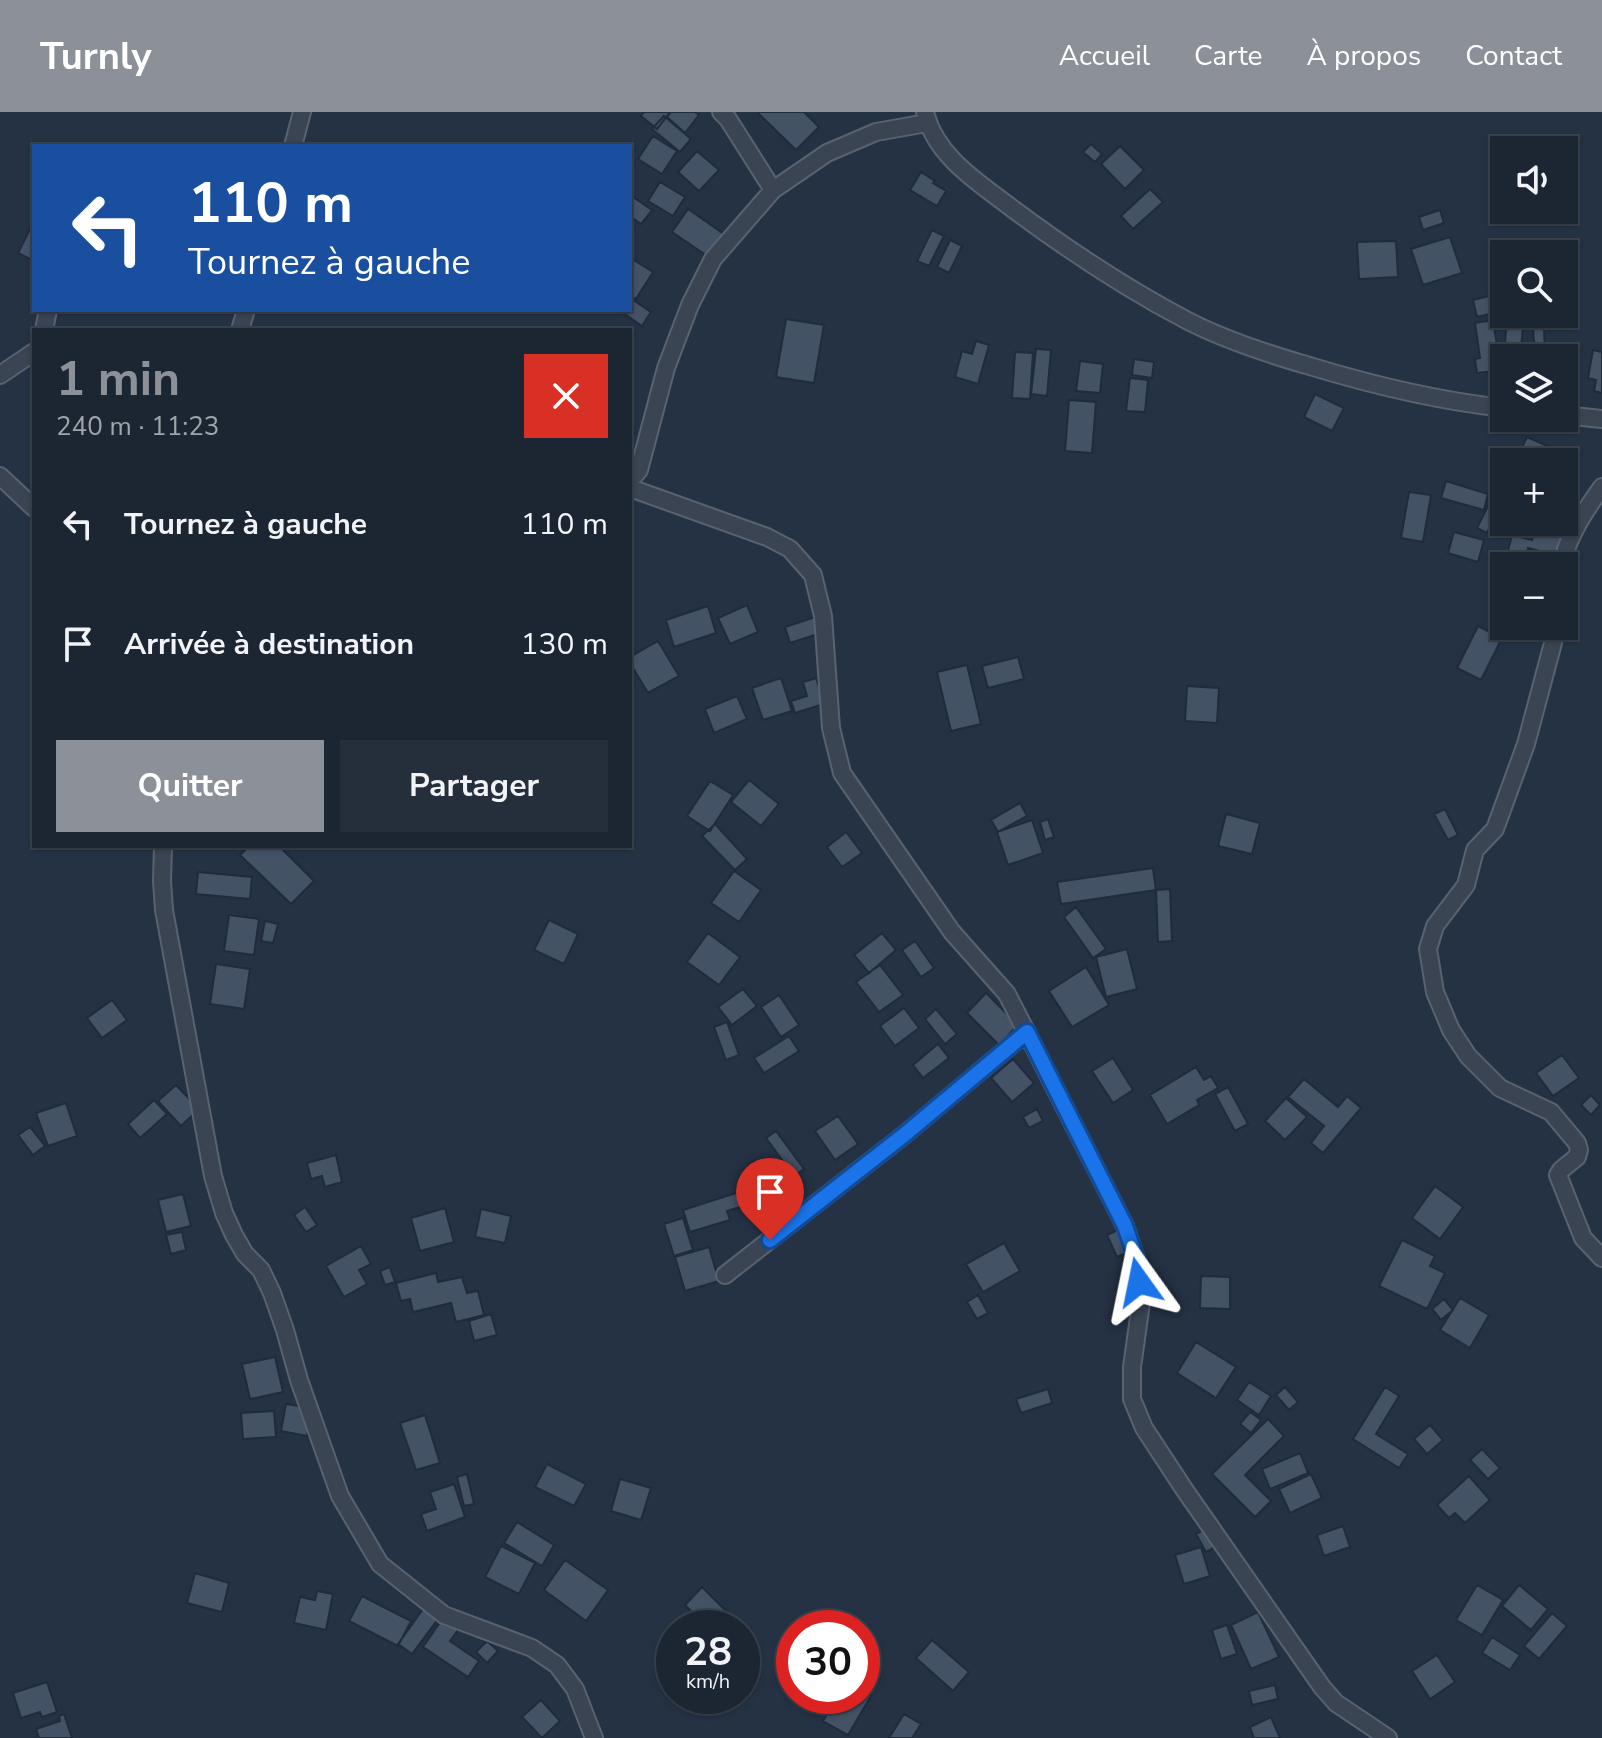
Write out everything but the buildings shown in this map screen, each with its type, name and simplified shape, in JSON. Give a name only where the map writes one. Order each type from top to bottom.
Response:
[{"type":"street","points":[[294,144],[302,112]]},
{"type":"street","points":[[721,112],[773,190]]},
{"type":"street","points":[[632,479],[639,470],[666,368],[690,305],[713,259],[773,190],[827,153],[876,132],[926,117],[942,147],[966,173],[1113,278],[1189,321],[1263,352],[1375,385],[1490,406]]},
{"type":"street","points":[[0,375],[32,353]]},
{"type":"street","points":[[1578,416],[1602,419]]},
{"type":"street","points":[[0,476],[32,506]]},
{"type":"street","points":[[1566,552],[1573,530],[1602,487]]},
{"type":"street","points":[[632,489],[767,537],[790,549],[813,575],[823,616],[831,728],[842,773],[952,932],[1007,994],[1125,1226],[1137,1261],[1141,1303],[1132,1367],[1132,1399],[1144,1428],[1322,1687],[1336,1703],[1388,1738]]},
{"type":"street","points":[[1553,640],[1526,744],[1495,829],[1475,850],[1466,885],[1435,926],[1428,949],[1435,992],[1451,1030],[1468,1056],[1500,1088],[1551,1112],[1577,1143],[1577,1157],[1558,1175],[1583,1238],[1602,1258]]},
{"type":"street","points":[[163,848],[164,910],[213,1176],[234,1235],[245,1254],[261,1270],[272,1293],[340,1496],[380,1564],[413,1592],[444,1615],[532,1648],[557,1665],[575,1689],[594,1738]]},
{"type":"street","points":[[725,1275],[904,1135],[1027,1032]]},
{"type":"route","points":[[770,1240],[904,1135],[1027,1032],[1125,1226],[1137,1261],[1139,1282]]}]
